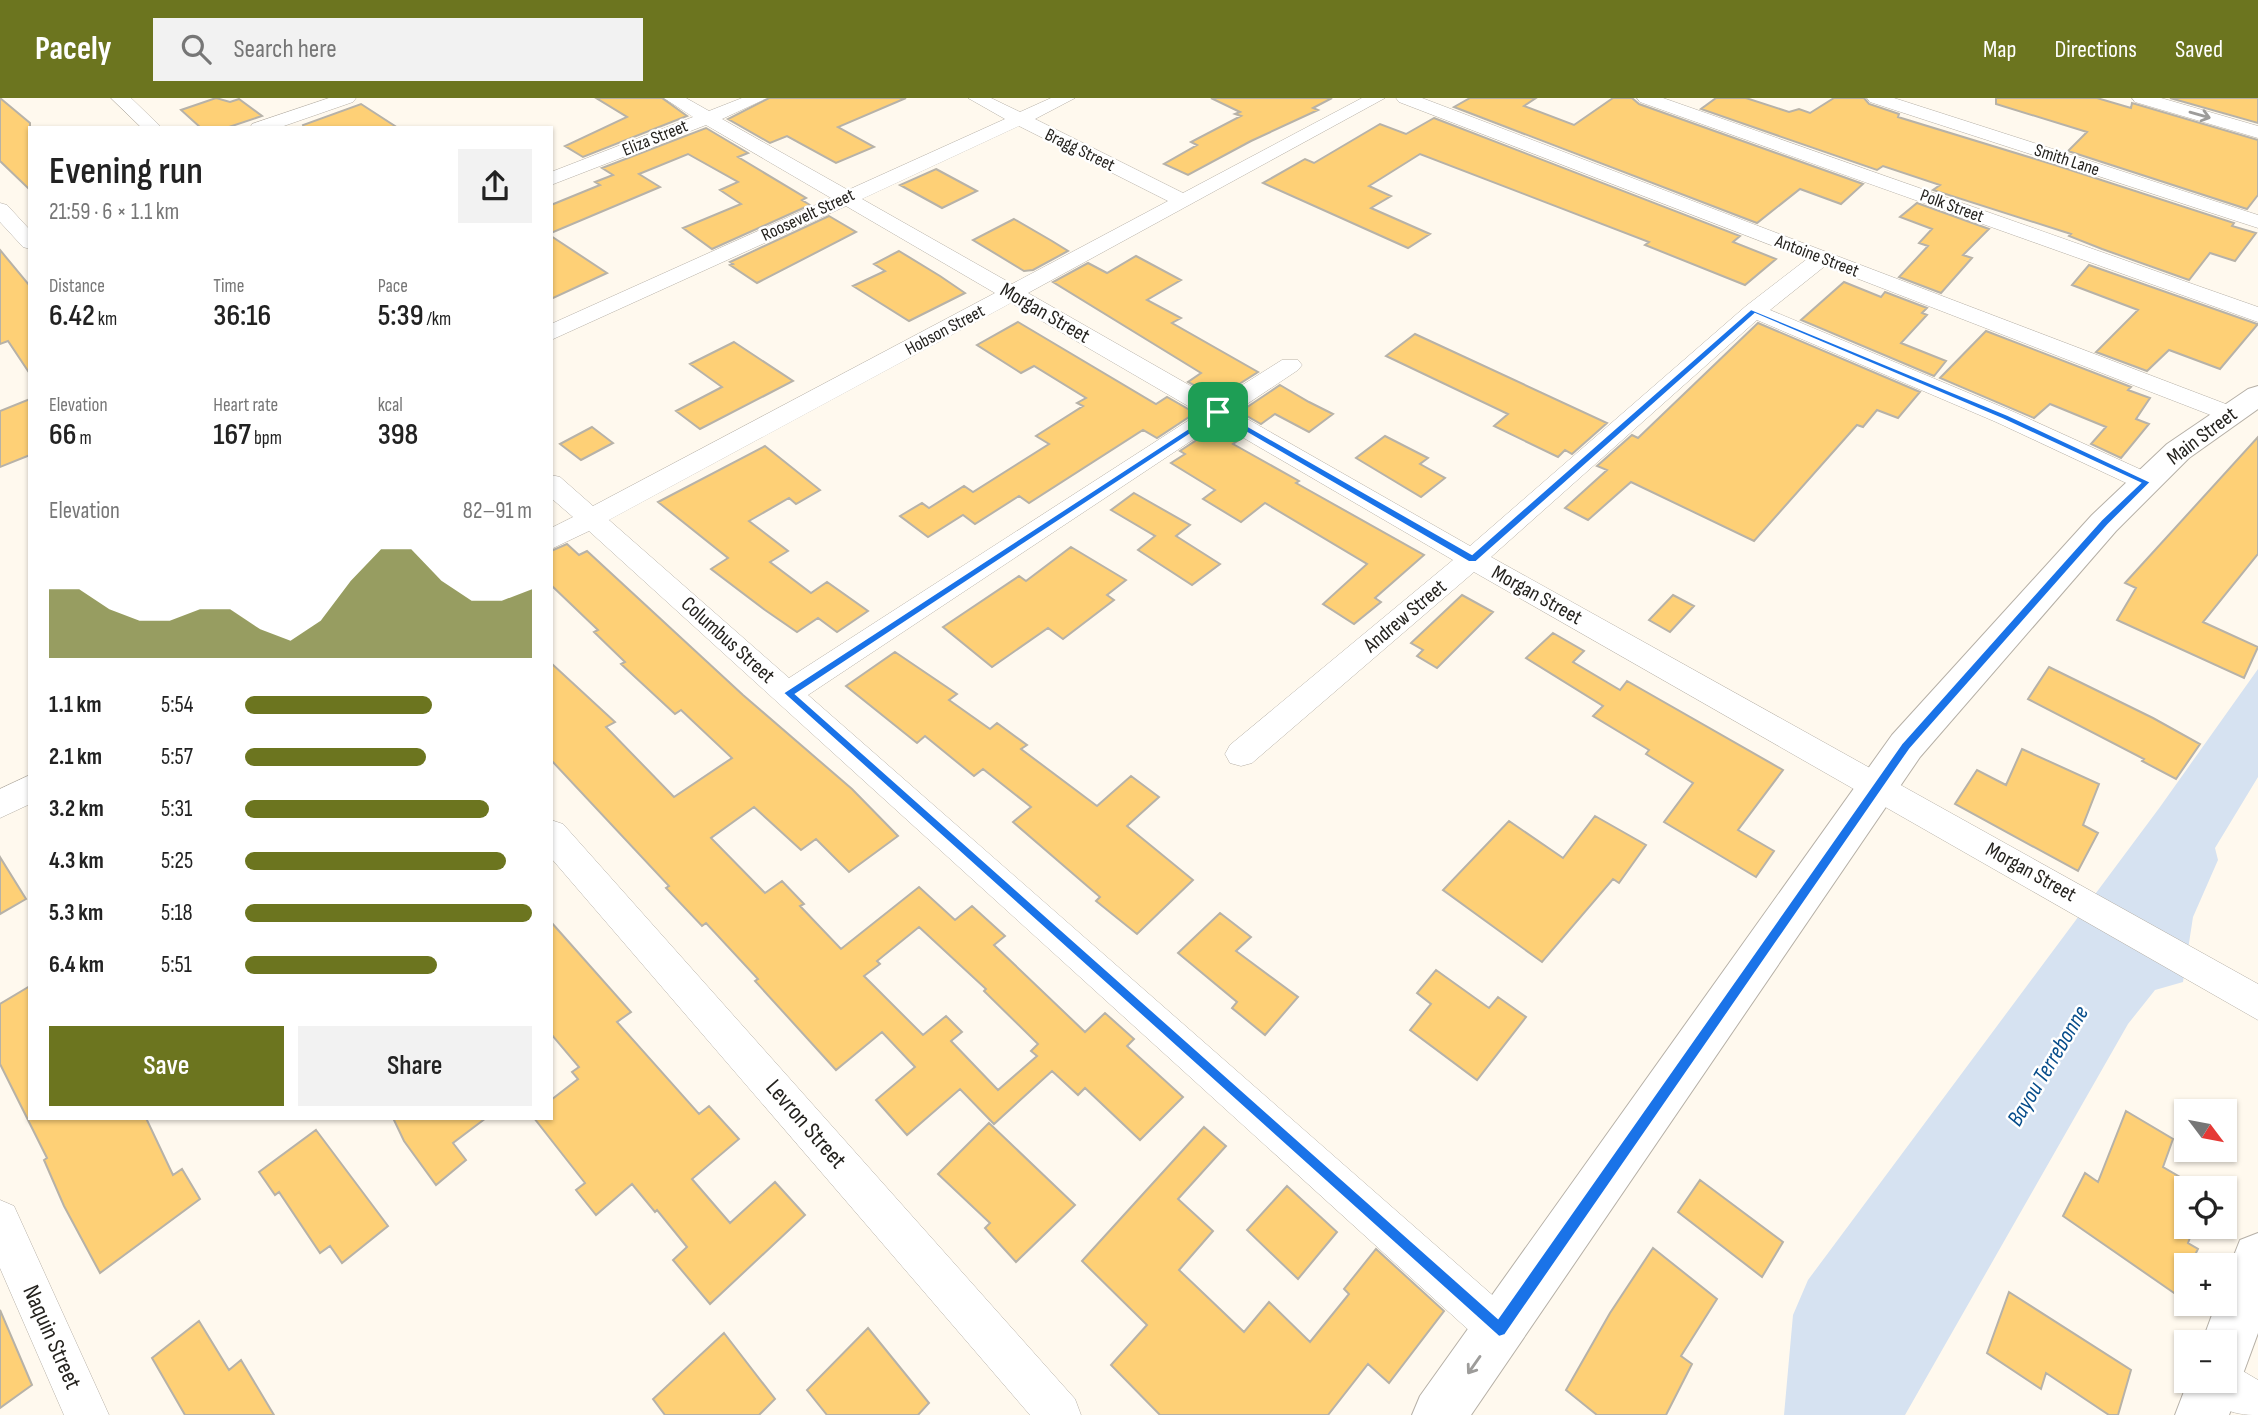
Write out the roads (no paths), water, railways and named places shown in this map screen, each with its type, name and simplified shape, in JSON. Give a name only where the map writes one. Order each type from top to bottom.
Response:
[{"type":"main road","name":"Main Street","points":[[1439,1415],[1906,746],[2104,523],[2178,451],[2258,395]]},
{"type":"main road","points":[[2233,1330],[2258,1258]]},
{"type":"main road","points":[[2202,1415],[2210,1393]]},
{"type":"street","points":[[120,98],[151,126]]},
{"type":"street","points":[[265,126],[347,98]]},
{"type":"street","name":"Morgan Street","points":[[673,98],[1472,559],[1877,785],[2258,1003]]},
{"type":"street","name":"Eliza Street","points":[[553,178],[758,98]]},
{"type":"street","name":"Bragg Street","points":[[977,98],[1184,201]]},
{"type":"street","name":"Roosevelt Street","points":[[553,332],[1066,98]]},
{"type":"street","name":"Hobson Street","points":[[553,539],[1376,98]]},
{"type":"street","name":"Antoine Street","points":[[1405,98],[2230,414]]},
{"type":"street","name":"Polk Street","points":[[1646,98],[2258,315]]},
{"type":"street","name":"Smith Lane","points":[[1876,98],[2258,222]]},
{"type":"street","points":[[2141,98],[2258,132]]},
{"type":"street","points":[[2203,98],[2258,114]]},
{"type":"street","points":[[0,209],[28,241]]},
{"type":"street","name":"Andrew Street","points":[[1241,754],[1472,559],[1754,311],[1822,258]]},
{"type":"street","points":[[1754,311],[2005,417],[2146,482]]},
{"type":"street","points":[[788,693],[1290,365]]},
{"type":"street","name":"Columbus Street","points":[[553,484],[1499,1329]]},
{"type":"street","points":[[0,805],[28,789]]},
{"type":"street","name":"Levron Street","points":[[553,836],[1059,1415]]},
{"type":"street","name":"Naquin Street","points":[[0,1220],[87,1415]]},
{"type":"street","points":[[2237,1392],[2258,1407]]},
{"type":"water","name":"Bayou Terrebonne","points":[[2258,669],[2258,777],[2215,848],[2218,860],[2193,917],[2183,982],[2155,990],[2128,1024],[1905,1415],[1784,1415],[1793,1315],[1808,1280],[2160,807]]}]
